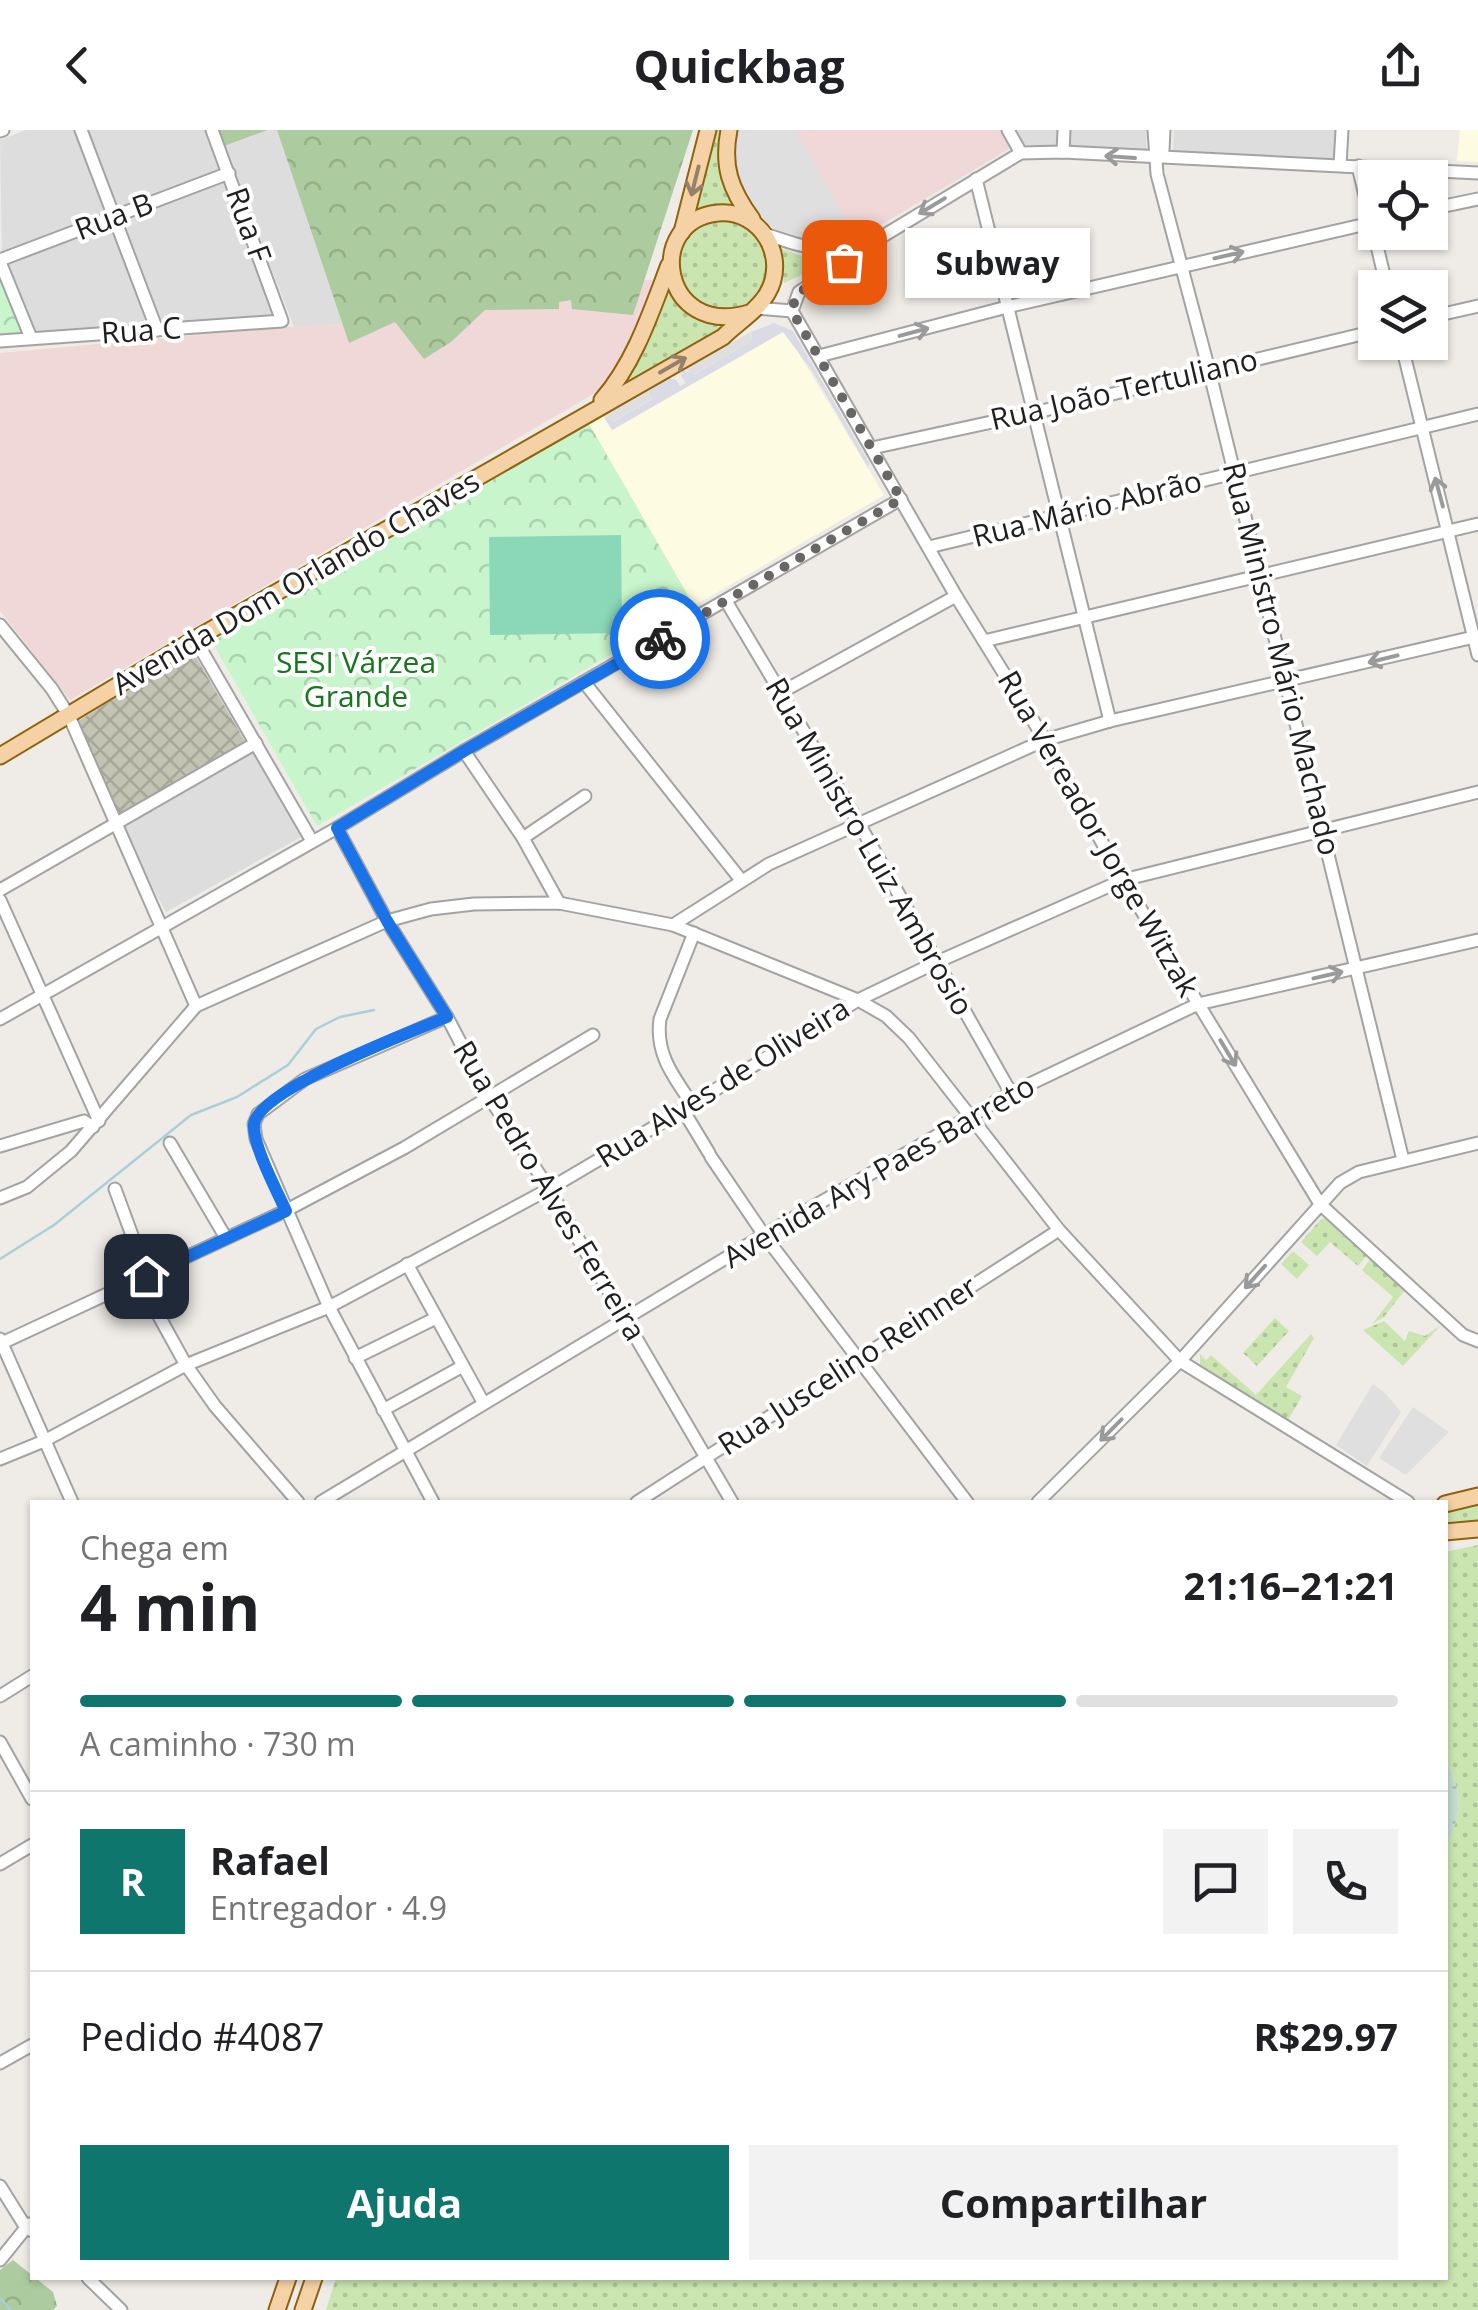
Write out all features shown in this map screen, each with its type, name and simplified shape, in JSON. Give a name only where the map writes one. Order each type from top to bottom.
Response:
[{"type":"main road","points":[[708,130],[682,232],[670,263],[672,280],[690,307],[722,318],[752,310],[766,296],[775,270],[775,258],[760,228],[726,174],[724,153],[729,130]]},
{"type":"main road","points":[[682,232],[708,215],[724,212],[760,228]]},
{"type":"main road","name":"Avenida Dom Orlando Chaves","points":[[591,412],[620,378],[642,336],[670,263]]},
{"type":"main road","name":"Avenida Dom Orlando Chaves","points":[[0,756],[195,639],[722,336],[752,310]]},
{"type":"main road","points":[[1448,1503],[1478,1496]]},
{"type":"main road","points":[[1448,1532],[1478,1528]]},
{"type":"main road","points":[[277,2310],[287,2280]]},
{"type":"main road","points":[[303,2310],[313,2280]]},
{"type":"street","points":[[81,130],[157,330]]},
{"type":"street","name":"Rua F","points":[[212,130],[282,321]]},
{"type":"street","points":[[1008,130],[1021,153]]},
{"type":"street","points":[[1063,152],[1064,130]]},
{"type":"street","name":"Rua Ministro Mário Machado","points":[[1154,130],[1157,174],[1210,370],[1404,1160]]},
{"type":"street","points":[[1157,159],[1164,130]]},
{"type":"street","points":[[1340,165],[1342,130]]},
{"type":"street","points":[[752,310],[792,311],[799,292],[1021,153],[1358,166]]},
{"type":"street","points":[[1448,171],[1478,173]]},
{"type":"street","name":"Rua B","points":[[0,261],[228,173]]},
{"type":"street","points":[[976,179],[1110,721]]},
{"type":"street","points":[[1448,206],[1478,199]]},
{"type":"street","points":[[819,356],[1007,307],[1358,225]]},
{"type":"street","points":[[760,228],[813,249],[829,250],[888,233]]},
{"type":"street","points":[[0,261],[31,338]]},
{"type":"street","points":[[1448,314],[1478,306]]},
{"type":"street","name":"Rua Vereador Jorge Witzak","points":[[792,311],[956,596],[1045,740],[1122,880],[1320,1204],[1463,1334],[1478,1342]]},
{"type":"street","name":"Rua C","points":[[0,341],[282,321]]},
{"type":"street","name":"Rua João Tertuliano","points":[[872,448],[1358,335]]},
{"type":"street","points":[[1405,360],[1478,654]]},
{"type":"street","name":"Rua Mário Abrão","points":[[929,548],[1478,414]]},
{"type":"street","points":[[0,1019],[337,828],[901,499]]},
{"type":"street","points":[[984,641],[1478,524]]},
{"type":"street","points":[[780,693],[956,596]]},
{"type":"street","name":"Rua Ministro Luiz Ambrosio","points":[[726,601],[858,822],[1011,1094]]},
{"type":"street","points":[[0,625],[69,716],[196,1006]]},
{"type":"street","points":[[674,925],[740,880],[858,822],[1045,740],[1110,721],[1476,637]]},
{"type":"street","points":[[195,639],[312,841]]},
{"type":"street","points":[[584,682],[740,880]]},
{"type":"street","points":[[0,890],[256,743]]},
{"type":"street","points":[[464,751],[524,838],[560,902]]},
{"type":"street","name":"Rua Alves de Oliveira","points":[[0,1459],[44,1441],[186,1365],[328,1306],[549,1189],[858,1000],[937,962],[1122,880],[1478,792]]},
{"type":"street","points":[[524,838],[585,796]]},
{"type":"street","name":"Rua Pedro Alves Ferreira","points":[[337,828],[489,1097],[549,1189],[731,1500]]},
{"type":"street","points":[[0,900],[96,1124]]},
{"type":"street","points":[[0,1198],[38,1178],[96,1124],[196,1006],[387,921],[430,909],[474,904],[560,902],[674,925],[858,1000],[886,1016],[909,1038],[1058,1230],[1180,1361],[1392,1497]]},
{"type":"street","points":[[694,933],[660,1019],[658,1031],[665,1062],[710,1155],[764,1235],[965,1500]]},
{"type":"street","name":"Avenida Ary Paes Barreto","points":[[325,1500],[764,1235],[1011,1094],[1198,1004],[1478,940]]},
{"type":"street","points":[[432,1500],[328,1306],[256,1139],[254,1124],[258,1114],[305,1079],[447,1017]]},
{"type":"street","points":[[71,1500],[1,1341],[286,1211],[593,1034]]},
{"type":"street","points":[[0,1146],[84,1121],[96,1124]]},
{"type":"street","points":[[1040,1500],[1180,1361],[1349,1176],[1478,1143]]},
{"type":"street","points":[[170,1144],[226,1238]]},
{"type":"street","points":[[115,1189],[142,1278],[186,1365],[215,1406],[296,1500]]},
{"type":"street","name":"Rua Juscelino Reinner","points":[[640,1500],[1058,1230]]},
{"type":"street","points":[[407,1264],[483,1402]]},
{"type":"street","points":[[354,1358],[436,1318]]},
{"type":"street","points":[[383,1410],[463,1366]]},
{"type":"street","points":[[0,1696],[30,1677]]},
{"type":"street","points":[[0,1742],[30,1795]]},
{"type":"street","points":[[0,1864],[30,1846]]},
{"type":"street","points":[[0,2063],[30,2047]]},
{"type":"street","points":[[0,2186],[30,2226],[0,2260]]},
{"type":"street","points":[[90,2280],[121,2310]]},
{"type":"shaded area","points":[[26,130],[75,130],[107,217],[2,258],[0,140]]},
{"type":"shaded area","points":[[86,130],[207,130],[222,170],[116,210]]},
{"type":"shaded area","points":[[277,130],[344,324],[294,327],[224,146]]},
{"type":"shaded area","points":[[738,130],[1000,130],[1011,148],[886,222],[838,242],[768,224],[736,136]]},
{"type":"shaded area","points":[[738,130],[795,130],[856,236],[838,242],[807,242],[779,233],[768,224],[743,195],[735,170]]},
{"type":"shaded area","points":[[1016,130],[1061,130],[1060,147],[1024,145]]},
{"type":"shaded area","points":[[1070,130],[1147,130],[1146,151],[1069,147]]},
{"type":"shaded area","points":[[1174,130],[1337,130],[1336,160],[1173,153]]},
{"type":"shaded area","points":[[1460,130],[1478,130],[1478,162],[1457,161]]},
{"type":"shaded area","points":[[226,180],[278,317],[164,326],[123,220]]},
{"type":"shaded area","points":[[112,224],[150,327],[33,334],[8,264]]},
{"type":"shaded area","points":[[660,279],[612,383],[70,700],[0,611],[0,353],[365,323],[365,301]]},
{"type":"shaded area","points":[[774,323],[793,331],[870,464],[867,466],[812,371],[783,332],[612,430],[603,416],[613,422],[652,399],[649,391],[669,378],[680,386],[686,383],[681,376],[683,370],[695,374],[752,341],[751,332]]},
{"type":"shaded area","points":[[751,332],[752,341],[694,374],[685,369]]},
{"type":"shaded area","points":[[786,332],[884,495],[694,606],[589,424],[603,416],[613,430],[778,333]]},
{"type":"shaded area","points":[[649,391],[653,398],[612,422],[605,416]]},
{"type":"shaded area","points":[[192,650],[246,743],[116,817],[75,723]]},
{"type":"shaded area","points":[[254,752],[301,837],[166,912],[120,827]]},
{"type":"shaded area","points":[[1373,1384],[1401,1412],[1367,1466],[1336,1445]]},
{"type":"shaded area","points":[[1413,1407],[1449,1432],[1406,1475],[1379,1458]]},
{"type":"green space","points":[[218,130],[268,130],[224,146]]},
{"type":"green space","points":[[277,130],[693,130],[633,315],[572,309],[571,300],[559,302],[559,309],[485,310],[451,342],[424,359],[395,322],[349,343]]},
{"type":"green space","points":[[717,130],[721,130],[719,158],[740,213],[690,219]]},
{"type":"green space","points":[[723,222],[755,235],[768,267],[755,299],[723,312],[691,299],[678,267],[691,235]]},
{"type":"green space","points":[[780,248],[807,258],[836,259],[784,283]]},
{"type":"green space","points":[[0,275],[23,333],[0,335]]},
{"type":"green space","points":[[667,283],[689,313],[724,326],[616,395],[626,382]]},
{"type":"green space","name":"SESI Várzea Grande","points":[[589,424],[694,606],[317,826],[212,642]]},
{"type":"green space","points":[[621,535],[622,633],[490,635],[489,537]]},
{"type":"green space","points":[[1321,1219],[1367,1255],[1358,1266],[1330,1242],[1317,1256],[1301,1242]]},
{"type":"green space","points":[[1293,1251],[1309,1265],[1297,1279],[1281,1264]]},
{"type":"green space","points":[[1371,1258],[1405,1290],[1384,1317],[1372,1324],[1393,1297],[1362,1270]]},
{"type":"green space","points":[[1275,1318],[1289,1331],[1257,1366],[1243,1353]]},
{"type":"green space","points":[[1384,1321],[1405,1341],[1409,1331],[1425,1336],[1441,1325],[1403,1366],[1363,1330]]},
{"type":"green space","points":[[1311,1334],[1314,1338],[1286,1387],[1302,1396],[1288,1420],[1200,1365],[1200,1354],[1206,1360],[1211,1355],[1256,1395]]},
{"type":"green space","points":[[1478,1503],[1478,1522],[1448,1526],[1448,1510]]},
{"type":"green space","points":[[1478,1545],[1478,2310],[326,2310],[335,2280],[1448,2280],[1448,1842],[1455,1825],[1458,1794],[1448,1766],[1448,1551]]},
{"type":"green space","points":[[1448,1766],[1458,1794],[1455,1825],[1448,1842]]},
{"type":"green space","points":[[13,2260],[30,2274],[30,2280],[38,2280],[53,2292],[57,2306],[53,2310],[0,2310],[0,2270]]},
{"type":"waterway","points":[[0,1259],[54,1225],[191,1115],[237,1097],[288,1065],[316,1029],[340,1017],[374,1010]]},
{"type":"waterway","points":[[0,2298],[11,2310]]},
{"type":"way so far","points":[[660,639],[901,499],[792,311],[796,295],[844,262]]},
{"type":"place","name":"Subway","points":[[844,262]]},
{"type":"route","points":[[146,1276],[286,1211],[256,1139],[254,1124],[258,1114],[305,1079],[447,1017],[387,921],[337,828],[660,639]]}]
